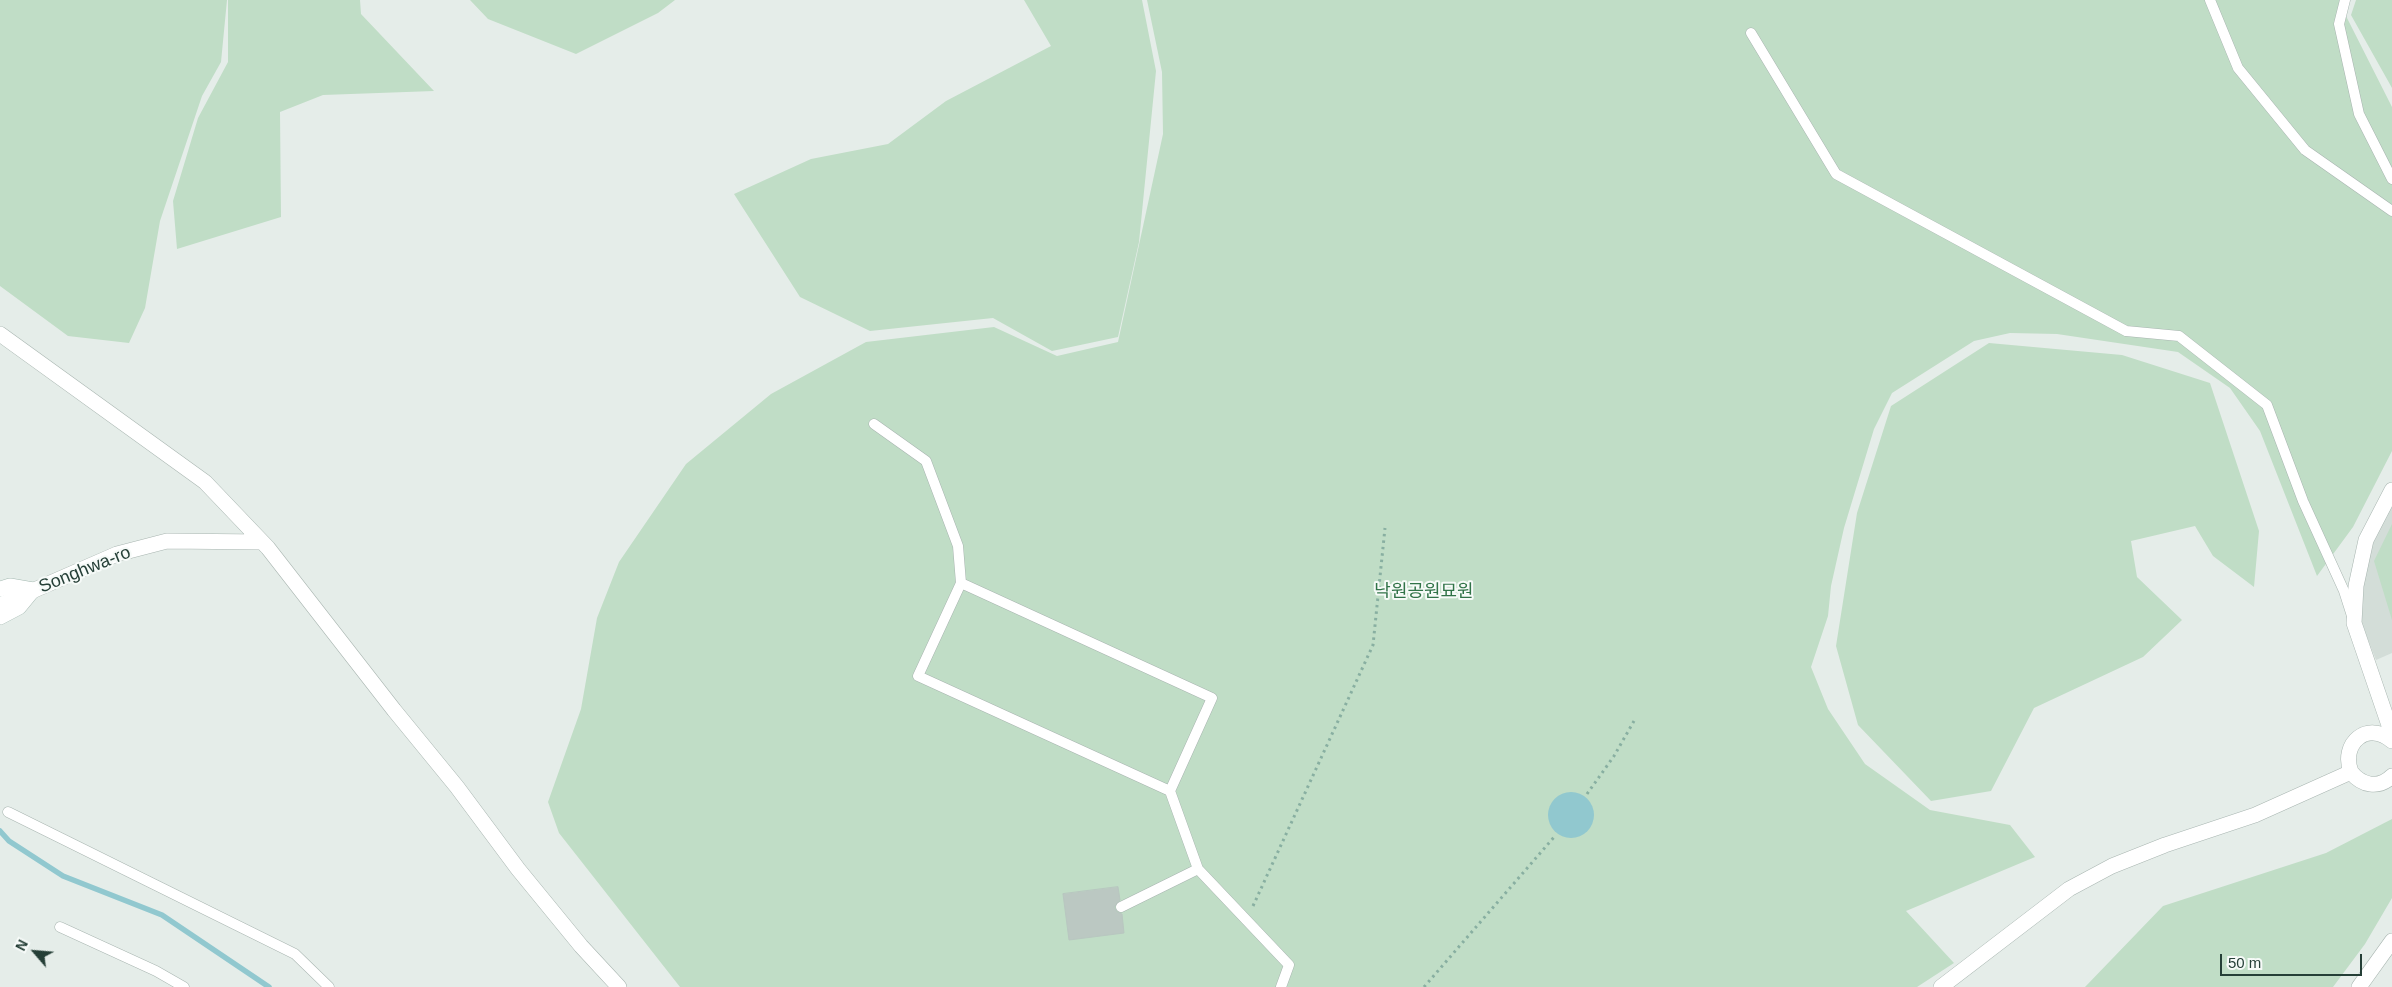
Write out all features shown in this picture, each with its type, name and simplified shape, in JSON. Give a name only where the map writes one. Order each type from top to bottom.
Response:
[{"type":"street","points":[[0,334],[205,482],[262,542],[457,788],[518,869],[619,987]]},
{"type":"street","points":[[2392,490],[2366,540],[2356,586],[2354,622],[2392,734]]},
{"type":"street","name":"Songhwa-ro","points":[[0,605],[117,554],[167,541],[262,542]]},
{"type":"street","points":[[0,589],[10,586],[33,590],[19,607],[0,617]]},
{"type":"street","points":[[2392,741],[2379,733],[2370,733],[2355,740],[2347,756],[2350,772],[2360,781],[2372,784],[2384,782],[2392,776]]},
{"type":"street","points":[[1941,987],[2069,888],[2112,866],[2165,845],[2254,815],[2350,772]]},
{"type":"street","points":[[2358,987],[2392,942]]},
{"type":"lane","points":[[2210,0],[2238,68],[2305,150],[2392,211]]},
{"type":"lane","points":[[2345,0],[2339,24],[2359,114],[2392,179]]},
{"type":"lane","points":[[1751,33],[1836,174],[2126,331],[2179,336],[2267,405],[2303,501],[2344,591],[2354,622]]},
{"type":"lane","points":[[874,424],[926,461],[958,546],[961,584],[918,676],[1170,791]]},
{"type":"lane","points":[[961,584],[1212,698],[1170,791],[1198,869],[1289,965],[1281,987]]},
{"type":"lane","points":[[8,812],[295,954],[329,987]]},
{"type":"lane","points":[[1121,907],[1198,869]]},
{"type":"lane","points":[[60,927],[156,971],[184,987]]},
{"type":"path","points":[[1247,921],[1373,645],[1385,528]]},
{"type":"path","points":[[1587,794],[1614,756],[1634,722]]},
{"type":"path","points":[[1424,987],[1554,836]]},
{"type":"shaded area","points":[[2392,504],[2392,653],[2376,660],[2361,622],[2360,598],[2370,550]]},
{"type":"green space","points":[[0,0],[227,0],[221,62],[202,96],[160,221],[145,308],[129,343],[68,336],[0,286]]},
{"type":"green space","points":[[228,0],[360,0],[361,14],[434,91],[323,95],[280,112],[281,217],[177,249],[173,201],[198,118],[228,62]]},
{"type":"green space","points":[[470,0],[675,0],[658,13],[576,54],[488,19]]},
{"type":"green space","points":[[1024,0],[1142,0],[1156,71],[1139,242],[1118,337],[1052,351],[993,318],[870,331],[800,297],[734,194],[811,159],[888,144],[946,101],[1051,46]]},
{"type":"green space","name":"낙원공원묘원","points":[[1147,0],[2350,0],[2346,16],[2392,107],[2392,451],[2353,527],[2317,576],[2260,431],[2230,388],[2178,352],[2057,334],[2010,333],[1974,341],[1892,393],[1874,429],[1844,528],[1831,586],[1828,616],[1811,667],[1828,709],[1865,764],[1930,810],[2010,825],[2035,857],[1906,911],[1954,963],[1917,987],[680,987],[559,833],[548,802],[581,709],[597,618],[619,562],[686,464],[771,394],[866,342],[994,327],[1057,356],[1118,342],[1163,134],[1162,72]]},
{"type":"green space","points":[[2356,0],[2392,0],[2392,88],[2351,15]]},
{"type":"green space","points":[[1989,343],[2122,355],[2210,383],[2259,531],[2254,587],[2213,556],[2195,526],[2131,541],[2137,577],[2182,620],[2143,657],[2034,708],[1991,791],[1931,801],[1858,725],[1836,646],[1857,513],[1891,406]]},
{"type":"green space","points":[[2392,524],[2392,620],[2374,561]]},
{"type":"green space","points":[[2392,819],[2392,898],[2365,944],[2333,987],[2085,987],[2163,906],[2326,853]]},
{"type":"water","points":[[1571,792],[1584,796],[1590,802],[1594,815],[1590,828],[1584,834],[1571,838],[1558,834],[1552,828],[1548,815],[1552,802],[1558,796]]},
{"type":"building","points":[[1118,887],[1120,900],[1114,907],[1117,912],[1122,914],[1124,933],[1069,940],[1063,894]]},
{"type":"waterway","points":[[0,831],[9,841],[63,876],[162,915],[269,987]]}]
